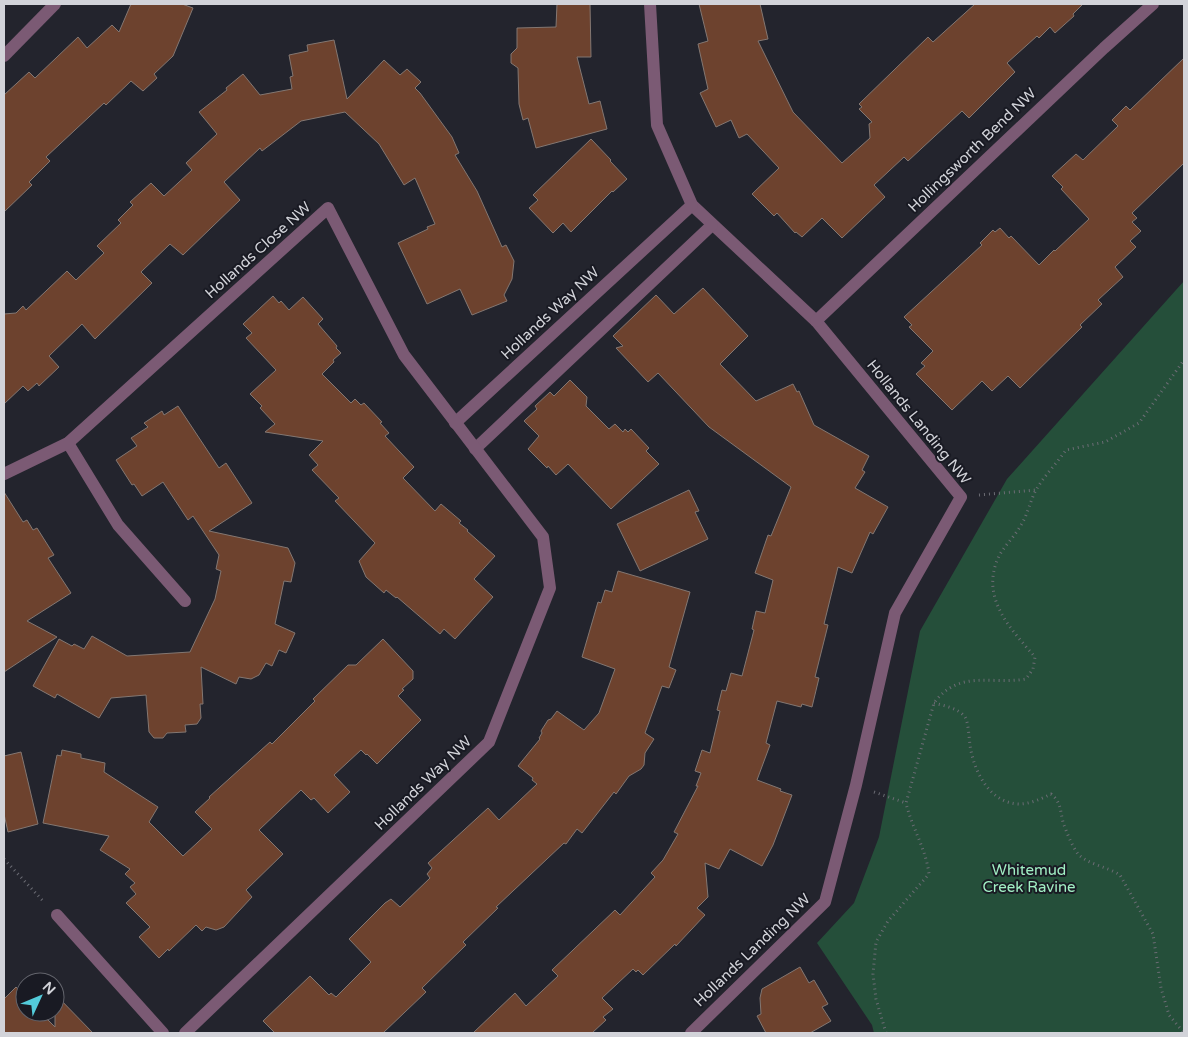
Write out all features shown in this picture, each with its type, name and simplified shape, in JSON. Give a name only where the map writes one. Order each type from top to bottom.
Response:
[{"type":"street","points":[[4,56],[55,4]]},
{"type":"street","name":"Hollands Landing NW","points":[[650,4],[657,125],[692,205],[816,321],[961,497],[895,613],[856,785],[825,902],[690,1033]]},
{"type":"street","name":"Hollingsworth Bend NW","points":[[816,321],[1152,4]]},
{"type":"street","name":"Hollands Way NW","points":[[185,1033],[489,742],[550,588],[543,537],[455,423],[692,205]]},
{"type":"street","name":"Hollands Close NW","points":[[4,474],[68,444],[328,208],[404,355],[455,423]]},
{"type":"street","points":[[475,449],[712,225]]},
{"type":"street","points":[[68,444],[118,525],[185,601]]},
{"type":"street","points":[[57,915],[162,1033]]},
{"type":"path","points":[[886,1033],[876,999],[873,974],[876,942],[888,921],[929,874],[924,848],[910,820],[906,803],[934,703],[950,687],[968,680],[1013,681],[1026,679],[1033,669],[1036,657],[1013,633],[1000,613],[993,591],[994,571],[1000,555],[1026,516],[1036,490],[1066,450],[1105,442],[1138,423],[1184,360]]},
{"type":"path","points":[[961,497],[1036,490]]},
{"type":"path","points":[[934,703],[948,706],[959,712],[966,719],[976,770],[987,788],[1000,798],[1017,804],[1028,803],[1051,794],[1058,799],[1064,823],[1078,854],[1086,860],[1111,869],[1120,875],[1153,934],[1161,988],[1169,1015],[1184,1033]]},
{"type":"path","points":[[856,785],[906,803]]},
{"type":"path","points":[[4,859],[57,915]]},
{"type":"green space","name":"Whitemud Creek Ravine","points":[[1184,281],[1184,1033],[874,1033],[872,1025],[817,943],[854,903],[879,837],[920,631],[1007,479]]},
{"type":"building","points":[[131,4],[182,4],[193,8],[173,56],[154,74],[157,78],[143,91],[131,81],[106,105],[104,103],[46,157],[50,161],[29,182],[32,185],[4,212],[4,95],[29,72],[35,78],[78,37],[87,48],[112,25],[119,32]]},
{"type":"building","points":[[557,4],[590,4],[591,57],[577,57],[589,104],[600,101],[607,129],[536,148],[528,118],[523,120],[519,104],[518,68],[511,63],[511,54],[517,48],[517,28],[556,27]]},
{"type":"building","points":[[699,4],[760,4],[768,39],[758,41],[793,112],[842,163],[870,138],[869,124],[872,122],[859,109],[862,107],[859,104],[928,37],[933,42],[975,4],[1083,4],[1073,14],[1074,16],[1055,33],[1050,27],[1007,63],[1015,72],[969,118],[962,111],[908,161],[904,157],[874,185],[885,197],[842,238],[822,218],[802,237],[795,233],[777,213],[774,216],[752,194],[779,168],[747,134],[739,138],[731,120],[716,127],[700,93],[708,89],[698,44],[708,41]]},
{"type":"building","points":[[334,40],[347,99],[384,60],[400,75],[407,69],[421,82],[415,88],[452,137],[459,153],[455,155],[477,191],[502,247],[506,245],[514,261],[512,279],[504,295],[507,301],[472,315],[460,289],[427,304],[398,243],[435,224],[415,178],[404,185],[379,144],[345,112],[301,121],[262,151],[260,148],[224,182],[240,200],[183,255],[170,244],[141,272],[152,283],[95,339],[82,324],[49,356],[59,367],[39,386],[37,383],[28,391],[23,386],[4,404],[4,314],[16,313],[23,306],[26,310],[67,271],[76,280],[104,253],[97,246],[121,223],[118,220],[133,205],[130,202],[151,183],[164,196],[192,170],[186,163],[217,134],[199,112],[227,90],[226,88],[243,74],[260,95],[292,89],[290,77],[293,76],[289,55],[308,51],[307,45]]},
{"type":"building","points":[[1184,58],[1184,163],[1132,213],[1137,218],[1132,222],[1141,231],[1130,241],[1136,247],[1115,267],[1123,277],[1098,300],[1102,304],[1080,325],[1082,327],[1020,388],[1008,376],[992,391],[982,381],[952,410],[916,374],[925,366],[921,363],[933,351],[909,327],[912,325],[904,317],[982,245],[980,243],[993,230],[995,232],[1000,228],[1009,238],[1011,236],[1039,265],[1055,251],[1089,219],[1061,189],[1063,187],[1052,176],[1076,154],[1083,160],[1118,126],[1112,120],[1126,106],[1130,110]]},
{"type":"building","points":[[591,139],[627,179],[612,191],[571,232],[563,223],[553,233],[529,208],[538,200],[533,195]]},
{"type":"building","points":[[703,288],[748,336],[720,364],[756,401],[793,384],[797,392],[799,391],[814,425],[869,456],[862,470],[865,472],[855,488],[888,507],[873,534],[870,532],[852,573],[838,567],[824,624],[828,625],[815,677],[819,678],[812,707],[802,704],[801,707],[777,701],[766,743],[770,745],[757,780],[792,795],[773,845],[762,866],[730,849],[719,869],[705,863],[708,897],[697,908],[705,915],[676,946],[675,944],[643,975],[638,970],[636,972],[633,969],[602,998],[613,1009],[603,1017],[606,1020],[592,1033],[473,1033],[515,993],[526,1006],[558,976],[552,970],[615,910],[620,915],[655,877],[651,873],[663,860],[678,834],[674,832],[698,786],[696,786],[701,773],[695,771],[702,750],[710,753],[720,711],[717,710],[722,690],[726,691],[731,673],[742,676],[754,630],[752,629],[756,611],[765,613],[773,580],[755,573],[768,535],[771,536],[791,487],[709,427],[658,373],[648,382],[616,348],[623,346],[613,336],[656,295],[674,314]]},
{"type":"building","points":[[273,296],[279,303],[281,301],[289,310],[303,297],[323,319],[318,324],[341,353],[322,374],[351,403],[355,399],[361,405],[364,403],[382,422],[380,423],[389,433],[385,436],[414,467],[403,478],[435,511],[441,504],[461,521],[459,523],[495,556],[474,579],[493,597],[455,639],[444,629],[440,634],[397,597],[386,590],[384,593],[366,577],[359,561],[375,543],[335,501],[339,498],[312,470],[318,465],[309,455],[323,441],[265,432],[275,424],[260,408],[262,406],[250,394],[276,370],[246,338],[252,333],[243,324]]},
{"type":"building","points":[[570,380],[587,397],[586,406],[609,429],[615,424],[623,432],[625,429],[628,432],[631,429],[649,448],[646,451],[659,464],[611,509],[568,464],[556,475],[528,449],[539,436],[524,421],[537,409],[535,406],[550,392],[554,396]]},
{"type":"building","points":[[178,406],[219,468],[226,463],[252,503],[209,531],[288,548],[295,563],[291,582],[284,581],[275,624],[295,633],[286,653],[279,650],[272,666],[266,663],[259,675],[251,679],[239,677],[236,684],[201,667],[203,704],[200,704],[201,718],[197,724],[185,725],[186,732],[167,733],[163,738],[154,738],[149,732],[146,695],[111,698],[99,718],[57,694],[55,698],[33,686],[59,639],[72,646],[74,644],[84,649],[92,636],[127,656],[190,652],[215,599],[221,571],[216,569],[219,555],[193,516],[188,520],[163,482],[142,496],[134,484],[132,485],[116,460],[137,446],[131,438],[148,427],[144,423],[162,411],[164,415]]},
{"type":"building","points":[[689,490],[699,511],[695,512],[708,539],[640,571],[617,524]]},
{"type":"building","points":[[4,492],[23,522],[27,520],[33,530],[37,528],[54,555],[48,558],[71,593],[27,621],[57,637],[4,672]]},
{"type":"building","points":[[618,571],[690,592],[669,667],[676,670],[669,688],[662,686],[645,733],[654,739],[645,753],[644,765],[629,776],[616,794],[614,792],[582,833],[577,829],[566,844],[564,843],[496,907],[498,908],[463,942],[466,945],[422,988],[426,992],[383,1033],[275,1033],[263,1021],[310,976],[329,995],[331,993],[336,997],[371,962],[349,939],[385,903],[391,899],[400,907],[430,878],[427,874],[432,868],[428,863],[488,808],[499,820],[537,784],[532,780],[533,778],[518,766],[540,739],[541,731],[557,711],[584,730],[599,713],[615,669],[582,657],[598,602],[601,603],[605,590],[612,592]]},
{"type":"building","points":[[383,639],[413,671],[413,679],[402,689],[404,690],[398,696],[421,720],[377,764],[361,750],[334,775],[350,792],[328,813],[314,798],[311,800],[301,790],[259,830],[283,854],[246,890],[252,897],[224,927],[216,930],[206,927],[202,931],[196,925],[159,958],[139,937],[150,927],[126,903],[136,894],[130,887],[135,883],[125,874],[130,869],[100,850],[109,836],[43,823],[57,755],[61,756],[62,750],[81,754],[81,758],[105,763],[104,772],[158,807],[149,822],[183,856],[212,829],[195,812],[270,742],[272,744],[315,701],[313,699],[348,665],[356,665]]},
{"type":"building","points":[[21,752],[38,824],[8,832],[4,814],[4,756]]},
{"type":"building","points":[[800,967],[809,983],[814,980],[828,1004],[822,1007],[831,1021],[810,1033],[766,1033],[757,1016],[761,1014],[760,998],[762,989]]},
{"type":"building","points":[[15,988],[15,1022],[50,1022],[55,1027],[55,1022],[65,1022],[65,1004],[93,1033],[4,1033],[4,999]]}]
